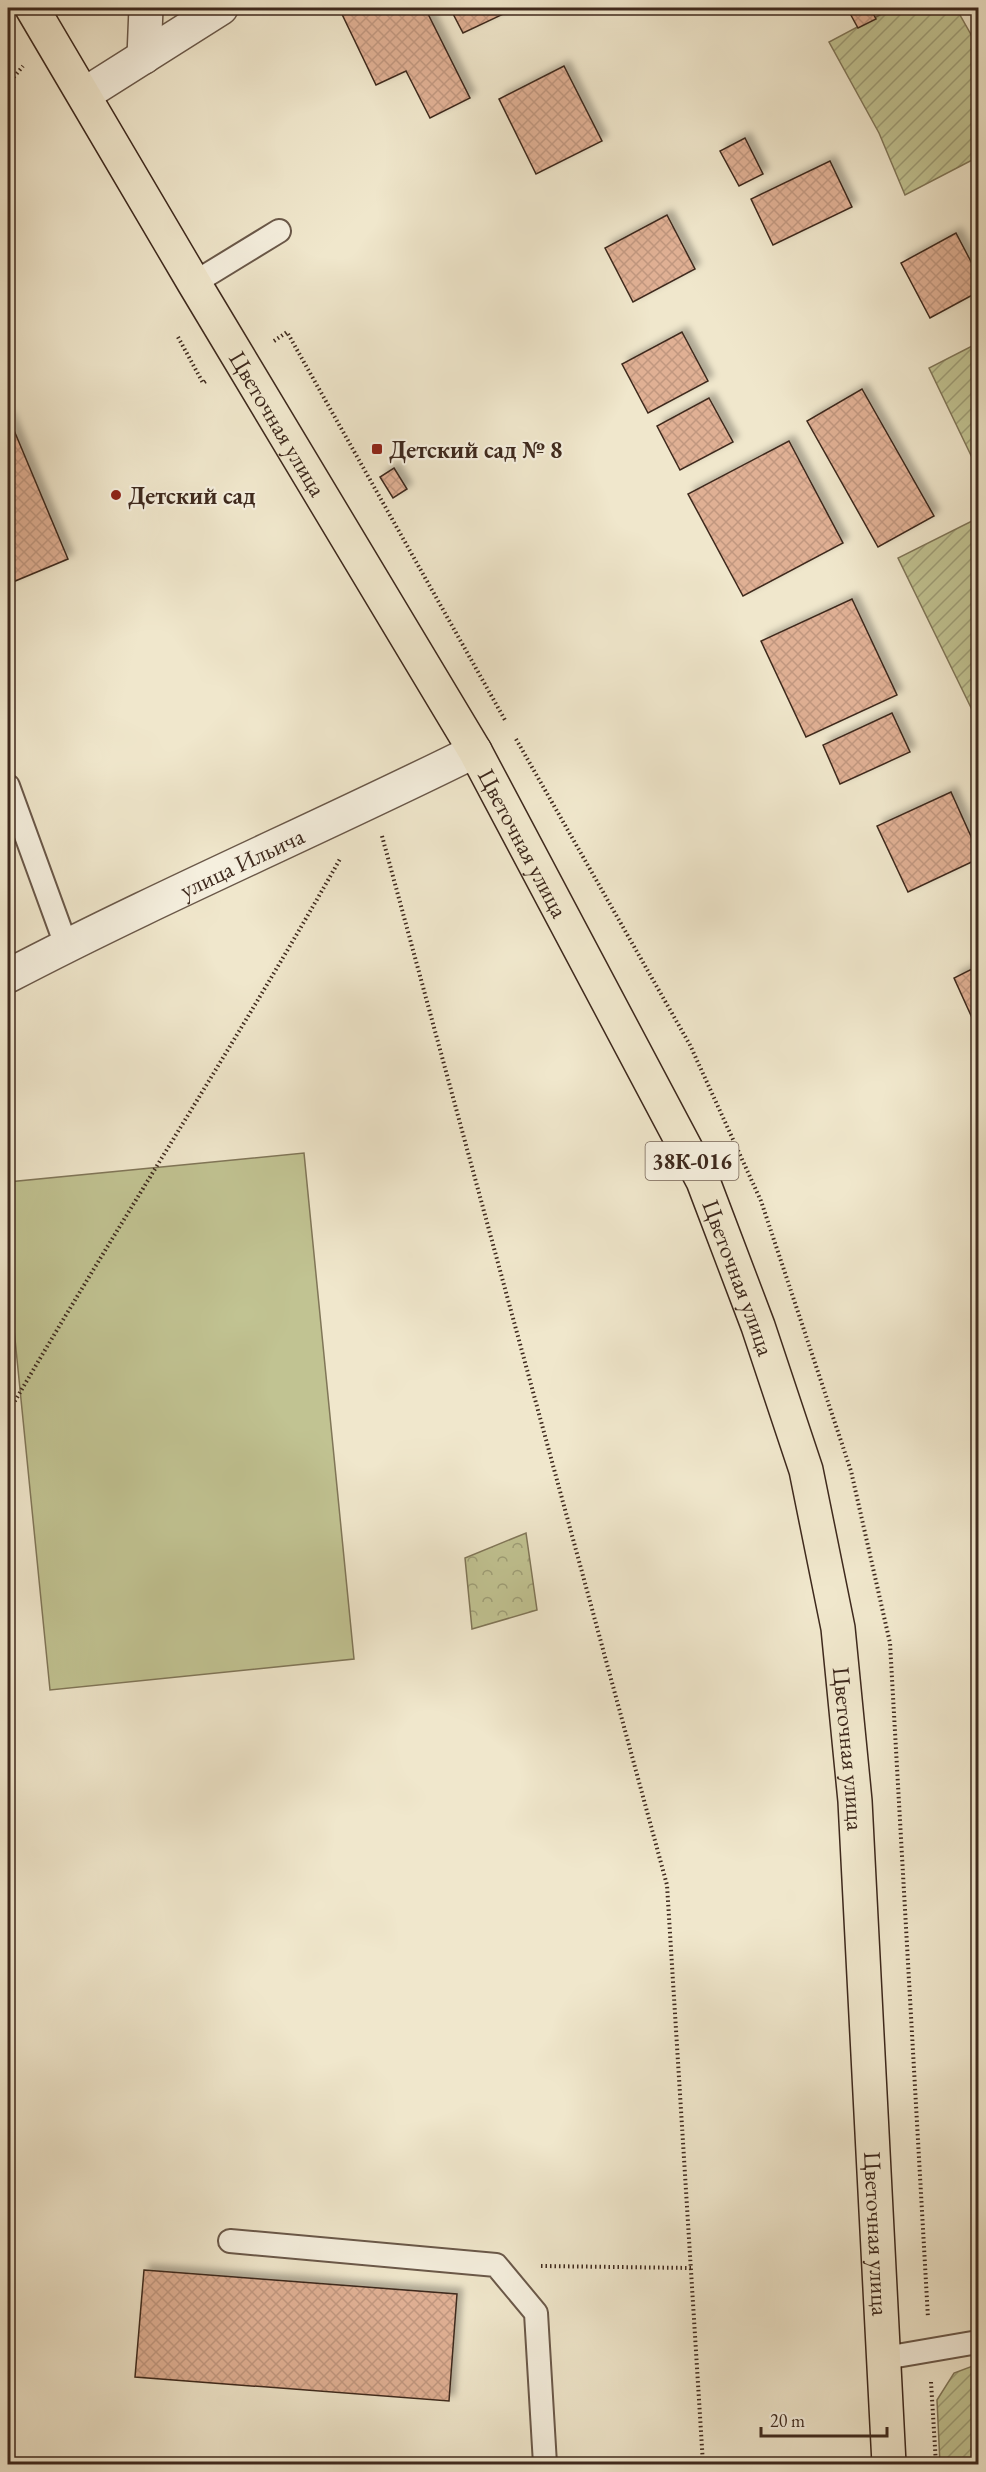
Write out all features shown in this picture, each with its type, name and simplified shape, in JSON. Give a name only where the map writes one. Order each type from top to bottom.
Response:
[{"type":"main road","name":"Цветочная улица","points":[[32,8],[475,751],[703,1181],[758,1326],[806,1470],[838,1629],[855,1801],[889,2464]]},
{"type":"street","points":[[144,57],[146,8]]},
{"type":"street","points":[[85,94],[221,8]]},
{"type":"street","name":"улица Ильича","points":[[8,976],[66,945],[475,751]]},
{"type":"lane","points":[[194,283],[279,231]]},
{"type":"lane","points":[[8,786],[66,945]]},
{"type":"lane","points":[[230,2241],[496,2265],[536,2313],[545,2464]]},
{"type":"lane","points":[[885,2358],[978,2342]]},
{"type":"path","points":[[373,801],[667,1885],[703,2464]]},
{"type":"path","points":[[8,1413],[88,1274],[280,966],[344,853]]},
{"type":"path","points":[[496,2265],[691,2268]]},
{"type":"green space","points":[[893,8],[956,8],[978,47],[978,157],[905,195],[879,133],[829,42]]},
{"type":"green space","points":[[978,343],[978,470],[929,368]]},
{"type":"green space","points":[[978,518],[978,722],[898,558]]},
{"type":"green space","points":[[304,1153],[354,1659],[50,1690],[8,1269],[8,1182]]},
{"type":"green space","points":[[526,1533],[537,1610],[472,1629],[465,1558]]},
{"type":"green space","points":[[978,2364],[978,2464],[940,2464],[937,2400],[954,2373]]},
{"type":"building","points":[[339,8],[425,8],[470,98],[430,118],[406,71],[376,85]]},
{"type":"building","points":[[450,8],[516,8],[463,33]]},
{"type":"building","points":[[847,8],[870,8],[876,19],[858,28]]},
{"type":"building","points":[[564,66],[602,141],[536,174],[499,99]]},
{"type":"building","points":[[745,138],[763,174],[739,186],[720,151]]},
{"type":"building","points":[[830,161],[852,207],[773,245],[751,199]]},
{"type":"building","points":[[667,215],[695,269],[633,302],[605,248]]},
{"type":"building","points":[[956,233],[978,275],[978,292],[930,318],[901,263]]},
{"type":"building","points":[[682,332],[708,381],[648,413],[622,364]]},
{"type":"building","points":[[862,389],[934,516],[878,547],[807,421]]},
{"type":"building","points":[[709,398],[733,442],[680,470],[657,426]]},
{"type":"building","points":[[8,416],[68,559],[8,584]]},
{"type":"building","points":[[789,441],[843,543],[743,596],[688,494]]},
{"type":"building","points":[[394,468],[407,489],[393,498],[380,477]]},
{"type":"building","points":[[852,599],[897,695],[806,737],[761,641]]},
{"type":"building","points":[[892,713],[910,752],[840,784],[823,745]]},
{"type":"building","points":[[951,792],[978,852],[978,859],[908,892],[877,826]]},
{"type":"building","points":[[978,966],[978,1031],[954,978]]},
{"type":"building","points":[[144,2270],[457,2294],[449,2401],[135,2377]]},
{"type":"place","name":"Детский сад № 8","points":[[377,449]]},
{"type":"place","name":"Детский сад","points":[[116,495]]}]
